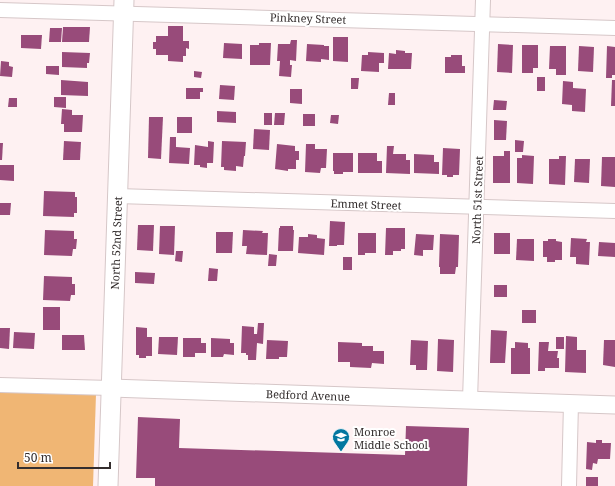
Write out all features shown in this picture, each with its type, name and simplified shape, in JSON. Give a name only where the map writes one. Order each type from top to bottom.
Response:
[{"type":"main road","name":"North 52nd Street","points":[[108,486],[124,6]]},
{"type":"street","name":"North 51st Street","points":[[470,400],[483,0]]},
{"type":"street","name":"Pinkney Street","points":[[0,10],[124,6],[483,24],[615,28]]},
{"type":"street","name":"Emmet Street","points":[[117,196],[615,211]]},
{"type":"street","name":"Bedford Avenue","points":[[0,385],[615,405]]},
{"type":"street","points":[[569,486],[571,403]]},
{"type":"shaded area","points":[[0,392],[96,394],[93,486],[0,486]]},
{"type":"building","points":[[168,26],[183,26],[183,41],[189,41],[189,49],[186,48],[186,56],[183,56],[183,62],[168,61],[168,55],[156,55],[156,49],[153,49],[153,42],[156,42],[156,36],[168,36]]},
{"type":"building","points":[[63,27],[90,27],[89,42],[62,42]]},
{"type":"building","points":[[50,28],[62,28],[61,42],[49,42]]},
{"type":"building","points":[[21,35],[42,35],[41,49],[21,48]]},
{"type":"building","points":[[333,37],[348,37],[348,62],[333,61]]},
{"type":"building","points":[[291,40],[297,40],[296,61],[290,60],[290,65],[292,65],[291,77],[279,76],[280,61],[277,61],[278,44],[290,44]]},
{"type":"building","points":[[224,43],[242,44],[242,59],[223,58]]},
{"type":"building","points":[[259,43],[271,43],[270,65],[250,65],[250,45],[259,45]]},
{"type":"building","points":[[307,44],[329,46],[329,60],[321,59],[321,62],[306,61]]},
{"type":"building","points":[[498,44],[513,45],[512,73],[497,72]]},
{"type":"building","points":[[522,45],[538,45],[538,68],[533,68],[533,73],[522,73]]},
{"type":"building","points":[[550,46],[566,46],[566,75],[556,75],[556,69],[549,69]]},
{"type":"building","points":[[579,46],[594,47],[593,72],[578,71]]},
{"type":"building","points":[[607,46],[615,47],[615,75],[612,75],[612,78],[606,78]]},
{"type":"building","points":[[396,50],[405,51],[405,53],[412,53],[411,69],[388,69],[389,53],[396,54]]},
{"type":"building","points":[[62,52],[90,53],[87,68],[62,67]]},
{"type":"building","points":[[368,52],[384,53],[384,63],[379,63],[379,72],[361,71],[362,55],[368,55]]},
{"type":"building","points":[[451,55],[462,55],[462,66],[465,66],[465,73],[445,73],[445,57],[451,57]]},
{"type":"building","points":[[1,61],[9,62],[9,66],[13,67],[12,77],[0,76]]},
{"type":"building","points":[[46,66],[59,66],[59,75],[46,74]]},
{"type":"building","points":[[194,71],[202,72],[201,78],[194,77]]},
{"type":"building","points":[[537,77],[545,77],[545,91],[537,91]]},
{"type":"building","points":[[351,78],[359,78],[358,89],[351,89]]},
{"type":"building","points":[[61,80],[88,82],[88,96],[61,95]]},
{"type":"building","points":[[612,80],[615,80],[615,106],[611,106]]},
{"type":"building","points":[[563,81],[573,82],[573,88],[586,89],[585,112],[572,111],[572,105],[562,104]]},
{"type":"building","points":[[220,85],[235,86],[234,100],[219,99]]},
{"type":"building","points":[[186,88],[203,88],[203,92],[200,92],[200,99],[186,99]]},
{"type":"building","points":[[290,89],[302,89],[302,104],[290,103]]},
{"type":"building","points":[[389,93],[395,93],[395,105],[388,105]]},
{"type":"building","points":[[54,97],[66,97],[66,108],[54,107]]},
{"type":"building","points":[[9,98],[17,98],[17,107],[8,107]]},
{"type":"building","points":[[494,100],[507,101],[506,110],[493,110]]},
{"type":"building","points":[[62,109],[72,110],[72,115],[83,115],[82,132],[64,132],[64,124],[61,124]]},
{"type":"building","points":[[217,111],[236,112],[236,123],[217,122]]},
{"type":"building","points":[[264,113],[272,113],[272,125],[264,125]]},
{"type":"building","points":[[275,113],[285,113],[284,125],[274,125]]},
{"type":"building","points":[[303,114],[315,114],[315,126],[303,126]]},
{"type":"building","points":[[331,115],[339,115],[338,124],[330,123]]},
{"type":"building","points":[[149,117],[163,117],[161,159],[148,158]]},
{"type":"building","points":[[177,117],[192,117],[192,133],[177,133]]},
{"type":"building","points":[[494,120],[507,121],[506,140],[494,140]]},
{"type":"building","points":[[254,129],[270,130],[269,150],[253,149]]},
{"type":"building","points":[[170,137],[176,137],[176,147],[190,148],[189,164],[169,163]]},
{"type":"building","points":[[515,140],[524,141],[523,152],[515,152]]},
{"type":"building","points":[[64,141],[81,142],[80,160],[63,160]]},
{"type":"building","points":[[208,141],[214,142],[213,163],[207,163],[207,168],[200,167],[200,165],[194,165],[195,145],[208,147]]},
{"type":"building","points":[[222,141],[246,142],[243,167],[236,166],[236,171],[224,170],[224,167],[221,167]]},
{"type":"building","points":[[0,143],[3,143],[2,160],[0,160]]},
{"type":"building","points":[[277,144],[295,146],[295,151],[299,151],[299,160],[296,160],[296,169],[288,169],[288,171],[275,169]]},
{"type":"building","points":[[306,144],[315,144],[315,149],[327,149],[326,168],[321,168],[320,173],[305,172]]},
{"type":"building","points":[[387,146],[394,146],[393,154],[406,154],[406,160],[410,160],[410,174],[386,173]]},
{"type":"building","points":[[443,148],[460,149],[459,175],[447,177],[447,175],[442,175]]},
{"type":"building","points":[[504,151],[510,151],[510,183],[493,183],[493,156],[504,156]]},
{"type":"building","points":[[333,153],[353,153],[353,172],[334,174]]},
{"type":"building","points":[[358,153],[377,153],[377,161],[382,161],[382,173],[358,173]]},
{"type":"building","points":[[414,154],[434,155],[434,162],[439,162],[439,174],[414,173]]},
{"type":"building","points":[[522,155],[534,156],[533,184],[517,183],[517,158],[522,158]]},
{"type":"building","points":[[559,156],[566,156],[565,185],[549,184],[549,159],[559,159]]},
{"type":"building","points":[[602,157],[615,157],[615,187],[601,186]]},
{"type":"building","points":[[575,159],[590,159],[589,183],[574,182]]},
{"type":"building","points":[[0,165],[14,165],[14,181],[0,180]]},
{"type":"building","points":[[44,191],[75,192],[75,197],[77,197],[77,213],[74,213],[74,217],[43,216]]},
{"type":"building","points":[[0,203],[11,203],[10,215],[0,215]]},
{"type":"building","points":[[330,221],[345,222],[344,245],[329,246]]},
{"type":"building","points":[[138,225],[154,225],[153,251],[137,250]]},
{"type":"building","points":[[160,226],[175,226],[174,255],[159,254]]},
{"type":"building","points":[[280,226],[293,226],[293,251],[278,251]]},
{"type":"building","points":[[386,228],[405,228],[405,249],[401,249],[401,251],[393,251],[393,255],[385,255]]},
{"type":"building","points":[[45,230],[74,231],[74,239],[77,239],[76,249],[73,249],[72,256],[44,255]]},
{"type":"building","points":[[243,230],[263,231],[262,233],[268,233],[267,255],[246,254],[247,246],[242,246]]},
{"type":"building","points":[[216,232],[233,232],[232,253],[216,253]]},
{"type":"building","points":[[358,233],[376,233],[376,253],[365,253],[365,255],[358,255]]},
{"type":"building","points":[[494,233],[510,233],[510,254],[494,254]]},
{"type":"building","points":[[308,234],[317,235],[317,238],[325,239],[324,255],[298,253],[299,237],[308,237]]},
{"type":"building","points":[[416,234],[434,235],[433,250],[423,250],[423,256],[414,255]]},
{"type":"building","points":[[440,234],[459,235],[458,267],[456,267],[455,274],[440,274]]},
{"type":"building","points":[[571,238],[587,239],[586,242],[590,242],[589,265],[576,264],[576,257],[570,257]]},
{"type":"building","points":[[517,239],[534,239],[534,261],[516,260]]},
{"type":"building","points":[[548,239],[556,239],[556,241],[562,242],[562,260],[547,262],[547,257],[543,257],[543,241],[548,241]]},
{"type":"building","points":[[599,242],[615,243],[615,257],[598,256]]},
{"type":"building","points":[[176,251],[183,251],[182,262],[175,261]]},
{"type":"building","points":[[269,254],[277,255],[276,266],[268,266]]},
{"type":"building","points":[[343,257],[352,257],[352,270],[343,270]]},
{"type":"building","points":[[209,268],[218,269],[217,281],[208,281]]},
{"type":"building","points":[[135,272],[155,273],[154,284],[135,283]]},
{"type":"building","points":[[44,276],[72,277],[72,284],[75,284],[75,295],[71,295],[70,301],[43,300]]},
{"type":"building","points":[[494,285],[507,285],[507,297],[494,297]]},
{"type":"building","points":[[43,307],[60,307],[60,330],[43,330]]},
{"type":"building","points":[[522,310],[536,310],[536,323],[522,323]]},
{"type":"building","points":[[258,323],[264,323],[263,344],[257,343],[256,360],[248,360],[248,355],[246,355],[246,353],[241,353],[242,326],[254,327],[254,334],[257,334]]},
{"type":"building","points":[[136,327],[147,328],[147,337],[152,337],[152,356],[139,358],[139,355],[136,355]]},
{"type":"building","points":[[0,328],[10,328],[9,349],[0,348]]},
{"type":"building","points":[[491,330],[507,331],[505,363],[490,363]]},
{"type":"building","points":[[14,332],[35,333],[34,349],[13,348]]},
{"type":"building","points":[[62,335],[84,335],[85,350],[62,350]]},
{"type":"building","points":[[566,336],[577,337],[577,350],[586,350],[586,373],[565,372]]},
{"type":"building","points":[[159,337],[178,337],[177,355],[158,354]]},
{"type":"building","points":[[556,337],[564,337],[564,349],[556,349]]},
{"type":"building","points":[[183,338],[201,338],[201,343],[206,343],[206,353],[195,353],[195,357],[183,357]]},
{"type":"building","points":[[211,338],[230,339],[230,343],[234,343],[234,355],[224,354],[223,357],[211,357]]},
{"type":"building","points":[[438,339],[454,340],[453,372],[437,371]]},
{"type":"building","points":[[267,340],[288,341],[287,357],[279,357],[279,359],[266,359]]},
{"type":"building","points":[[411,340],[428,341],[427,370],[416,370],[416,365],[410,365]]},
{"type":"building","points":[[604,340],[615,340],[615,367],[603,365]]},
{"type":"building","points":[[338,342],[362,343],[362,346],[373,346],[373,351],[384,351],[384,364],[372,363],[371,368],[350,367],[350,362],[338,362]]},
{"type":"building","points":[[515,342],[528,343],[528,348],[530,348],[530,374],[511,374],[511,348],[515,348]]},
{"type":"building","points":[[539,342],[549,342],[548,351],[558,351],[557,358],[559,358],[559,368],[545,368],[545,371],[538,371]]},
{"type":"building","points":[[138,417],[180,419],[179,448],[405,455],[406,426],[469,428],[467,486],[155,486],[155,478],[136,478]]},
{"type":"building","points":[[596,440],[602,440],[602,443],[611,443],[610,459],[598,459],[597,464],[593,463],[592,470],[586,469],[587,442],[596,443]]},
{"type":"building","points":[[586,477],[598,477],[598,486],[586,486]]},
{"type":"place","name":"Monroe Middle School","points":[[341,452]]}]
